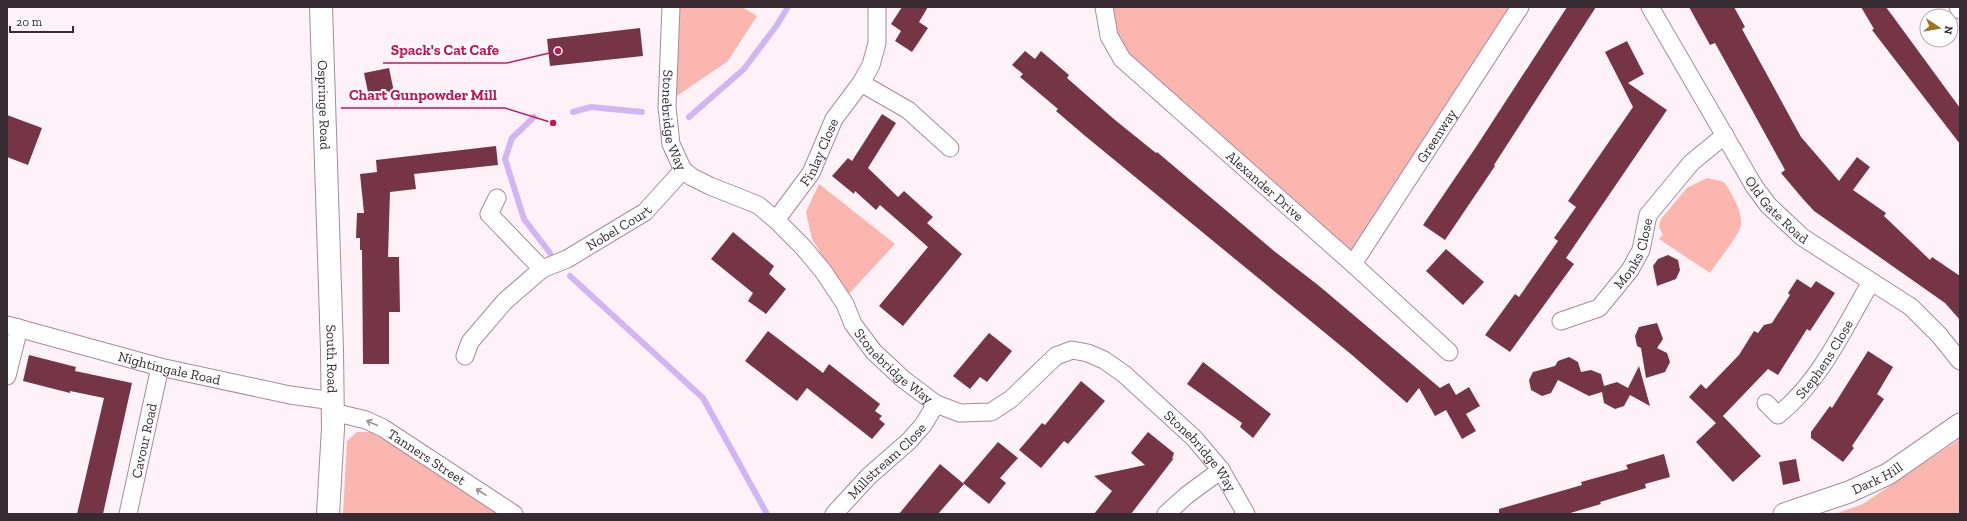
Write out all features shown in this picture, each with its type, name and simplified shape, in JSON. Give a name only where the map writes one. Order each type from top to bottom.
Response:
[{"type":"main road","name":"Ospringe Road","points":[[321,7],[328,203]]},
{"type":"main road","name":"South Road","points":[[328,203],[333,407],[328,514]]},
{"type":"street","name":"Stonebridge Way","points":[[671,7],[667,107],[671,144],[683,170],[692,177],[710,186],[758,205],[776,220],[803,247],[823,271],[846,304],[853,324],[874,352],[903,379],[936,404],[960,413],[991,412],[1012,399],[1056,356],[1072,350],[1088,353],[1104,360],[1143,390],[1194,438],[1221,470],[1246,514]]},
{"type":"street","name":"Finlay Close","points":[[776,220],[811,173],[834,120],[861,84],[871,65],[877,43],[878,7]]},
{"type":"street","name":"Alexander Drive","points":[[1104,7],[1109,36],[1122,59],[1353,264],[1448,352]]},
{"type":"street","name":"Greenway","points":[[1353,264],[1520,7]]},
{"type":"street","name":"Old Gate Road","points":[[1650,7],[1754,186],[1768,205],[1802,236],[1911,307],[1939,334],[1960,361]]},
{"type":"street","points":[[861,84],[908,110],[950,148]]},
{"type":"street","name":"Monks Close","points":[[1561,321],[1599,308],[1630,270],[1641,250],[1648,215],[1691,163],[1725,135]]},
{"type":"street","name":"Nobel Court","points":[[465,356],[470,342],[505,301],[542,269],[567,259],[645,212],[683,170]]},
{"type":"street","points":[[497,198],[489,214],[542,269]]},
{"type":"street","name":"Stephens Close","points":[[1766,403],[1778,415],[1794,402],[1826,359],[1871,282]]},
{"type":"street","points":[[7,376],[13,326]]},
{"type":"street","name":"Nightingale Road","points":[[13,326],[160,366],[290,395],[333,407]]},
{"type":"street","name":"Cavour Road","points":[[128,514],[160,366]]},
{"type":"street","name":"Millstream Close","points":[[834,514],[869,476],[909,441],[923,424],[936,404]]},
{"type":"street","name":"Tanners Street","points":[[333,407],[383,428],[514,514]]},
{"type":"street","name":"Dark Hill","points":[[1784,514],[1849,492],[1888,474],[1960,424]]},
{"type":"street","points":[[1166,514],[1187,495],[1221,470]]},
{"type":"shaded area","points":[[671,7],[742,7],[757,16],[728,61],[668,102]]},
{"type":"shaded area","points":[[1104,7],[1520,7],[1353,264],[1122,59]]},
{"type":"shaded area","points":[[1707,178],[1724,182],[1739,210],[1741,217],[1740,228],[1735,238],[1710,273],[1659,239],[1663,235],[1659,226],[1661,219],[1687,188]]},
{"type":"shaded area","points":[[819,184],[895,244],[847,296],[812,239],[806,212]]},
{"type":"shaded area","points":[[357,432],[371,432],[504,514],[343,514],[347,441]]},
{"type":"shaded area","points":[[1960,439],[1960,514],[1835,514],[1863,504]]},
{"type":"building","points":[[902,7],[928,7],[919,22],[928,28],[912,52],[895,41],[901,31],[891,24]]},
{"type":"building","points":[[1567,7],[1596,7],[1494,165],[1495,166],[1445,240],[1423,225],[1476,147]]},
{"type":"building","points":[[1689,7],[1734,7],[1745,27],[1742,29],[1801,137],[1839,181],[1857,157],[1870,167],[1853,190],[1886,213],[1884,216],[1930,260],[1932,257],[1960,276],[1960,320],[1945,303],[1814,211],[1803,199],[1781,173],[1785,170],[1715,43],[1710,45]]},
{"type":"building","points":[[1861,7],[1886,7],[1960,108],[1960,144],[1872,30],[1874,29]]},
{"type":"building","points":[[640,28],[643,56],[550,66],[547,39]]},
{"type":"building","points":[[1627,41],[1644,74],[1628,83],[1667,110],[1566,258],[1574,264],[1510,352],[1485,335],[1515,294],[1519,297],[1558,241],[1554,238],[1576,207],[1568,201],[1633,107],[1605,52]]},
{"type":"building","points":[[1025,51],[1035,59],[1041,51],[1069,75],[1067,78],[1115,120],[1156,153],[1157,152],[1440,388],[1449,383],[1456,395],[1469,387],[1480,406],[1466,414],[1476,431],[1462,439],[1446,410],[1435,416],[1419,388],[1407,403],[1352,355],[1084,135],[1056,111],[1058,109],[1020,77],[1023,74],[1012,65]]},
{"type":"building","points":[[389,68],[395,97],[370,102],[364,73]]},
{"type":"building","points":[[882,114],[896,123],[868,168],[898,197],[904,191],[933,217],[927,223],[962,254],[903,326],[879,306],[928,247],[880,205],[876,210],[855,191],[854,194],[832,176],[848,158],[852,161]]},
{"type":"building","points":[[7,115],[42,128],[28,165],[7,157]]},
{"type":"building","points":[[496,146],[498,165],[414,174],[416,189],[390,192],[388,257],[399,257],[400,312],[389,312],[389,364],[363,364],[362,250],[360,250],[360,238],[356,238],[357,213],[364,213],[360,174],[377,172],[376,160]]},
{"type":"building","points":[[733,232],[774,266],[769,274],[786,289],[766,314],[748,301],[753,293],[711,259]]},
{"type":"building","points":[[1446,249],[1484,282],[1463,305],[1426,271]]},
{"type":"building","points":[[1668,255],[1678,260],[1680,270],[1676,279],[1657,286],[1653,266],[1658,259]]},
{"type":"building","points":[[1797,279],[1811,288],[1816,281],[1835,293],[1810,331],[1807,329],[1778,375],[1768,369],[1721,418],[1723,416],[1761,456],[1733,482],[1696,442],[1716,423],[1689,397],[1701,384],[1706,389],[1739,355],[1754,331],[1758,333],[1764,325],[1772,323],[1790,295],[1788,293]]},
{"type":"building","points":[[1657,323],[1663,339],[1657,348],[1667,353],[1670,362],[1665,372],[1646,378],[1641,348],[1637,346],[1635,336],[1639,327]]},
{"type":"building","points":[[768,331],[823,373],[829,364],[880,404],[875,411],[882,416],[879,419],[885,424],[872,439],[807,388],[797,401],[745,361]]},
{"type":"building","points":[[989,333],[1012,351],[987,382],[980,377],[970,389],[953,376]]},
{"type":"building","points":[[1868,351],[1893,367],[1877,394],[1884,399],[1852,446],[1854,448],[1843,462],[1811,438],[1811,432],[1830,406],[1832,408]]},
{"type":"building","points":[[29,355],[76,367],[75,371],[132,383],[103,514],[77,514],[104,398],[70,391],[70,393],[23,381]]},
{"type":"building","points":[[1569,357],[1578,362],[1581,372],[1591,370],[1601,374],[1604,386],[1617,382],[1628,388],[1639,366],[1650,406],[1630,395],[1624,406],[1615,409],[1604,403],[1602,392],[1589,396],[1558,380],[1551,393],[1542,396],[1531,390],[1529,380],[1533,372],[1555,366],[1558,361]]},
{"type":"building","points":[[1203,362],[1271,414],[1253,438],[1240,427],[1242,423],[1187,384]]},
{"type":"building","points":[[1081,381],[1105,401],[1068,444],[1064,441],[1041,468],[1019,450],[1042,423],[1045,425]]},
{"type":"building","points":[[1148,432],[1174,453],[1172,459],[1174,458],[1131,514],[1094,514],[1112,491],[1094,476],[1145,465],[1131,453]]},
{"type":"building","points":[[998,442],[1018,458],[1000,478],[1006,483],[989,504],[963,483]]},
{"type":"building","points":[[1664,454],[1670,477],[1645,484],[1646,488],[1567,514],[1499,514],[1499,509],[1582,485],[1581,482],[1628,469],[1626,465]]},
{"type":"building","points":[[1796,459],[1800,481],[1783,485],[1779,462]]},
{"type":"building","points":[[940,464],[964,484],[938,514],[899,514]]},
{"type":"waterway","points":[[689,117],[744,69],[777,25],[788,7]]},
{"type":"waterway","points":[[573,112],[591,107],[642,112]]},
{"type":"waterway","points":[[534,117],[512,138],[505,159],[524,219],[550,253]]},
{"type":"waterway","points":[[570,276],[703,398],[767,514]]},
{"type":"place","name":"Spack's Cat Cafe","points":[[558,51]]},
{"type":"place","name":"Chart Gunpowder Mill","points":[[553,123]]}]
